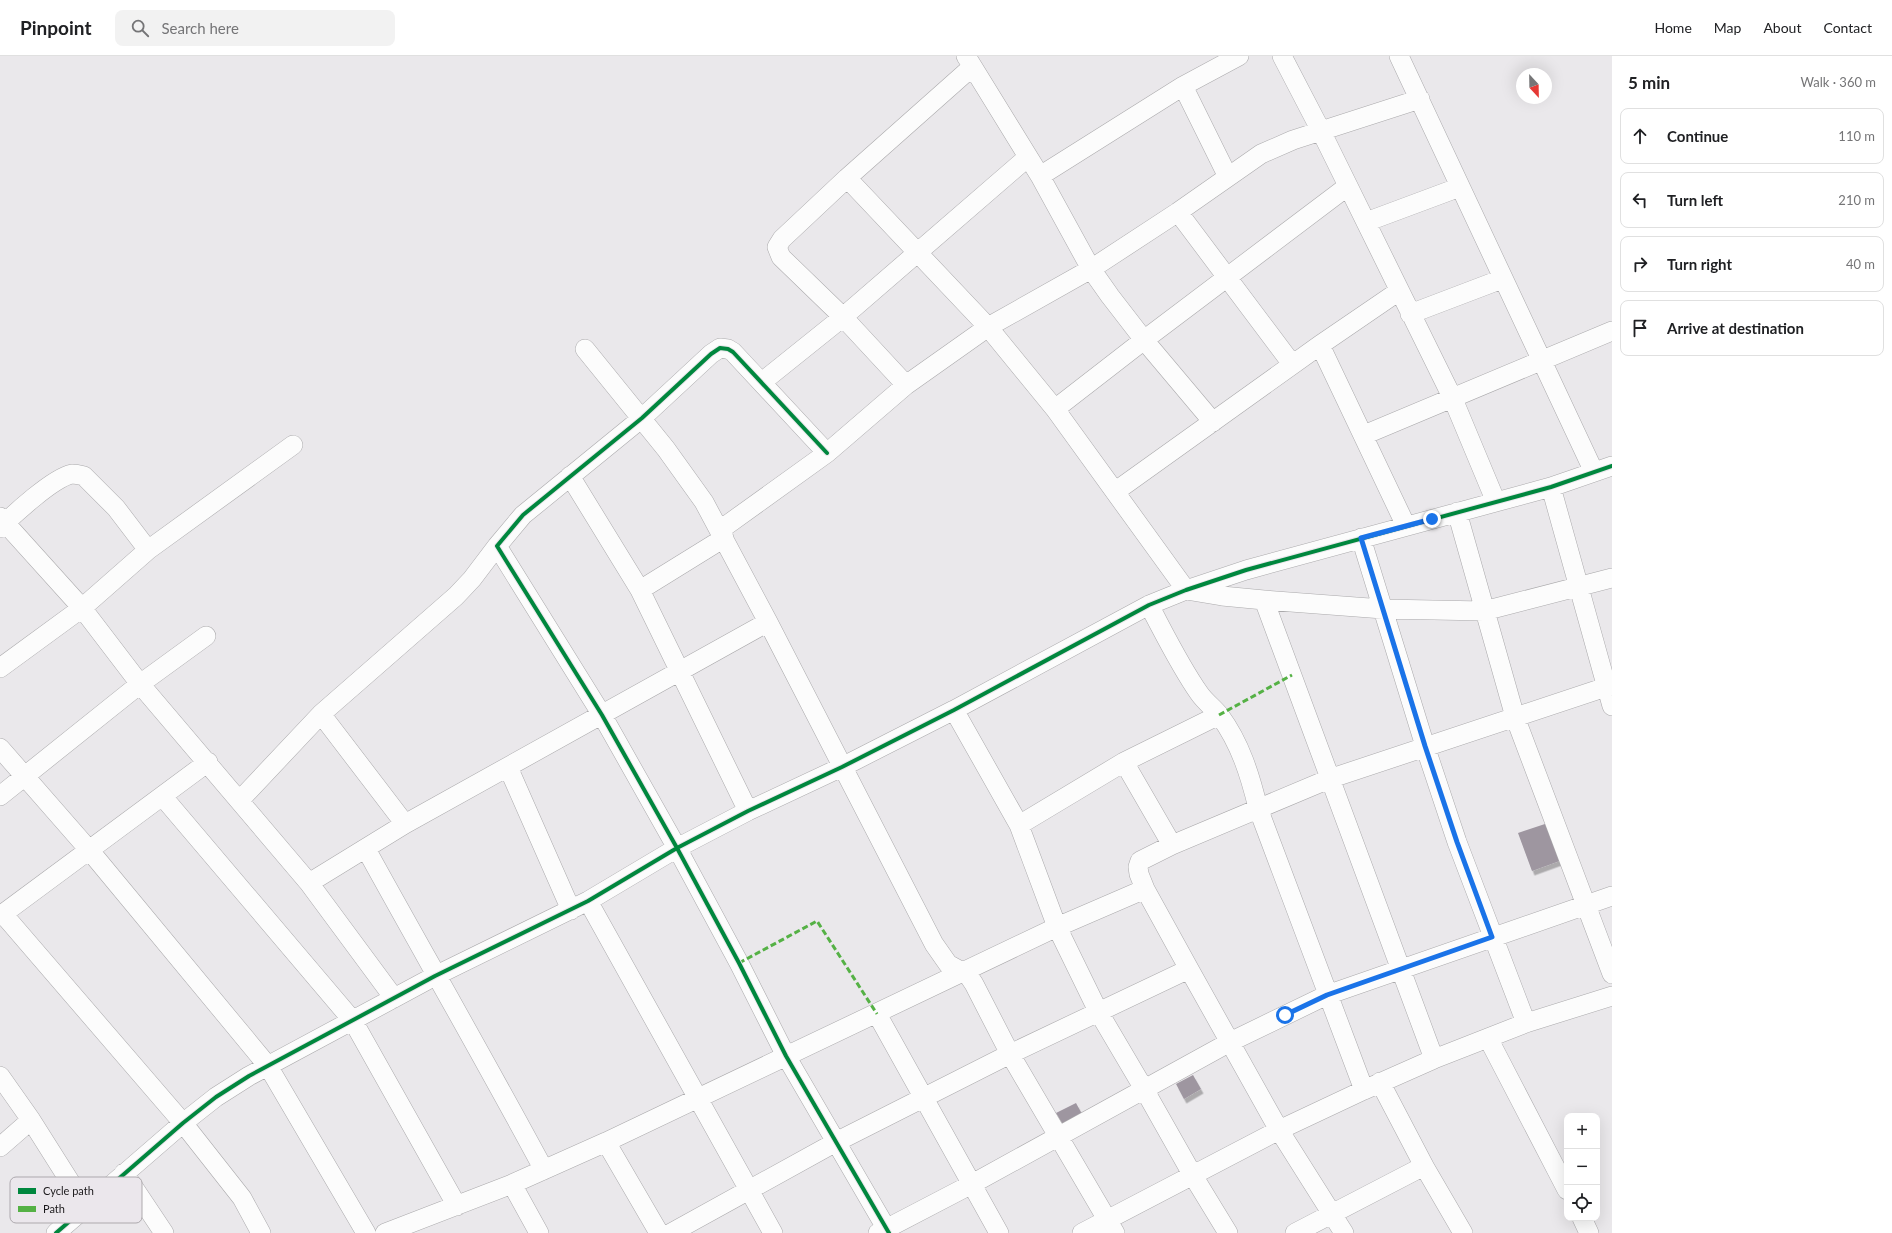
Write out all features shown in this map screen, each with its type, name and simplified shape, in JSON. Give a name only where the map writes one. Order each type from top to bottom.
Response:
[{"type":"street","points":[[1040,176],[1183,86],[1239,56]]},
{"type":"street","points":[[1282,56],[1321,130],[1453,399],[1496,502]]},
{"type":"street","points":[[120,1177],[183,1123],[233,1085],[436,976],[588,901],[677,848],[748,811],[842,767],[954,710],[1149,605],[1186,590],[1246,570],[1551,487],[1603,469],[1542,362],[1399,56]]},
{"type":"street","points":[[906,385],[843,317],[781,257],[777,247],[782,239],[969,62],[1040,176],[1091,268],[1110,296],[1144,340],[1213,422]]},
{"type":"street","points":[[1183,86],[1228,177]]},
{"type":"street","points":[[640,590],[722,534],[827,453],[906,385],[988,327],[1091,268],[1178,212],[1261,154],[1274,147],[1321,130],[1420,99]]},
{"type":"street","points":[[762,382],[843,317],[1028,157]]},
{"type":"street","points":[[847,178],[988,327],[1055,409],[1116,491],[1186,590],[1222,596],[1383,609],[1484,611],[1612,578]]},
{"type":"street","points":[[1055,409],[1348,186]]},
{"type":"street","points":[[1366,222],[1460,187]]},
{"type":"street","points":[[1178,212],[1292,364]]},
{"type":"street","points":[[1410,314],[1502,279]]},
{"type":"street","points":[[1116,491],[1292,364],[1399,291]]},
{"type":"street","points":[[1364,435],[1542,362],[1612,331]]},
{"type":"street","points":[[1320,345],[1406,526]]},
{"type":"street","points":[[240,800],[322,714],[456,596],[472,580],[497,546],[523,515],[642,418],[710,354],[720,348],[728,349],[733,352],[827,453]]},
{"type":"street","points":[[585,349],[642,418],[688,480],[722,534],[934,944],[948,964],[968,975],[974,984],[1010,1054],[1112,1226]]},
{"type":"street","points":[[0,668],[82,608],[148,550],[293,444]]},
{"type":"street","points":[[148,550],[116,508],[84,476],[78,474],[72,474],[57,480],[2,523],[82,608],[140,684],[208,762],[309,883],[394,998]]},
{"type":"street","points":[[570,476],[640,590],[748,811]]},
{"type":"street","points":[[1551,487],[1609,686],[1612,706]]},
{"type":"street","points":[[1457,512],[1515,717],[1612,974]]},
{"type":"street","points":[[1361,538],[1425,746],[1457,842],[1526,1023]]},
{"type":"street","points":[[497,546],[602,715],[677,848],[739,963],[786,1056],[836,1142],[884,1231],[1230,1042],[1327,995],[1585,904],[1612,896]]},
{"type":"street","points":[[1264,600],[1329,779],[1434,1059]]},
{"type":"street","points":[[1149,605],[1195,688],[1208,706],[1219,715],[1244,759],[1258,808],[1327,995],[1372,1086],[1424,1166],[1463,1233]]},
{"type":"street","points":[[309,883],[405,824],[602,715],[679,670],[768,622]]},
{"type":"street","points":[[0,796],[140,684],[206,636]]},
{"type":"street","points":[[1344,1233],[1279,1130],[1189,969],[1145,888],[1139,874],[1138,867],[1140,861],[1172,845],[1329,779],[1609,686]]},
{"type":"street","points":[[954,710],[1019,825],[1057,927],[1098,1011],[1192,1174],[1228,1233]]},
{"type":"street","points":[[322,714],[405,824]]},
{"type":"street","points":[[1019,825],[1124,762],[1219,715]]},
{"type":"street","points":[[0,748],[90,851],[268,1066],[366,1233]]},
{"type":"street","points":[[208,762],[90,851],[1,915],[183,1123],[242,1198],[261,1233]]},
{"type":"street","points":[[1124,762],[1172,845]]},
{"type":"street","points":[[508,767],[571,910]]},
{"type":"street","points":[[163,797],[353,1021],[457,1206]]},
{"type":"street","points":[[366,849],[436,976],[497,1082],[544,1170]]},
{"type":"street","points":[[385,1233],[512,1184],[606,1142],[699,1099],[1057,927],[1145,888]]},
{"type":"street","points":[[588,901],[773,1233]]},
{"type":"street","points":[[671,1233],[749,1192],[836,1142],[925,1099],[1010,1054],[1189,969]]},
{"type":"street","points":[[1082,1233],[1112,1226],[1192,1174],[1279,1130],[1372,1086],[1434,1059],[1526,1023],[1612,996]]},
{"type":"street","points":[[877,1014],[999,1233]]},
{"type":"street","points":[[1488,1038],[1564,1185]]},
{"type":"street","points":[[0,1076],[31,1120],[67,1177]]},
{"type":"street","points":[[0,1147],[31,1120]]},
{"type":"street","points":[[606,1142],[659,1233]]},
{"type":"street","points":[[1295,1233],[1424,1166]]},
{"type":"street","points":[[124,1173],[127,1177]]},
{"type":"street","points":[[512,1184],[539,1233]]},
{"type":"street","points":[[142,1200],[164,1233]]},
{"type":"street","points":[[1583,1221],[1589,1233]]},
{"type":"street","points":[[56,1233],[68,1223]]},
{"type":"building","points":[[1551,822],[1565,859],[1532,871],[1518,833]]},
{"type":"building","points":[[1193,1075],[1201,1089],[1184,1099],[1176,1084]]},
{"type":"building","points":[[1076,1103],[1083,1116],[1064,1126],[1056,1113]]},
{"type":"marked path","points":[[1219,715],[1292,675]]},
{"type":"marked path","points":[[739,963],[817,921],[877,1014]]},
{"type":"cycle path","points":[[827,453],[733,352],[728,349],[720,348],[711,354],[642,418],[523,515],[497,546],[602,715],[677,848],[739,963],[786,1056],[889,1233]]},
{"type":"cycle path","points":[[121,1177],[183,1123],[216,1097],[249,1076],[435,976],[588,901],[677,848],[748,811],[842,767],[954,710],[1149,605],[1186,590],[1246,570],[1551,487],[1612,466]]},
{"type":"cycle path","points":[[56,1233],[68,1223]]},
{"type":"route","points":[[1285,1015],[1327,995],[1492,937],[1457,842],[1425,746],[1361,538],[1432,519]]}]
